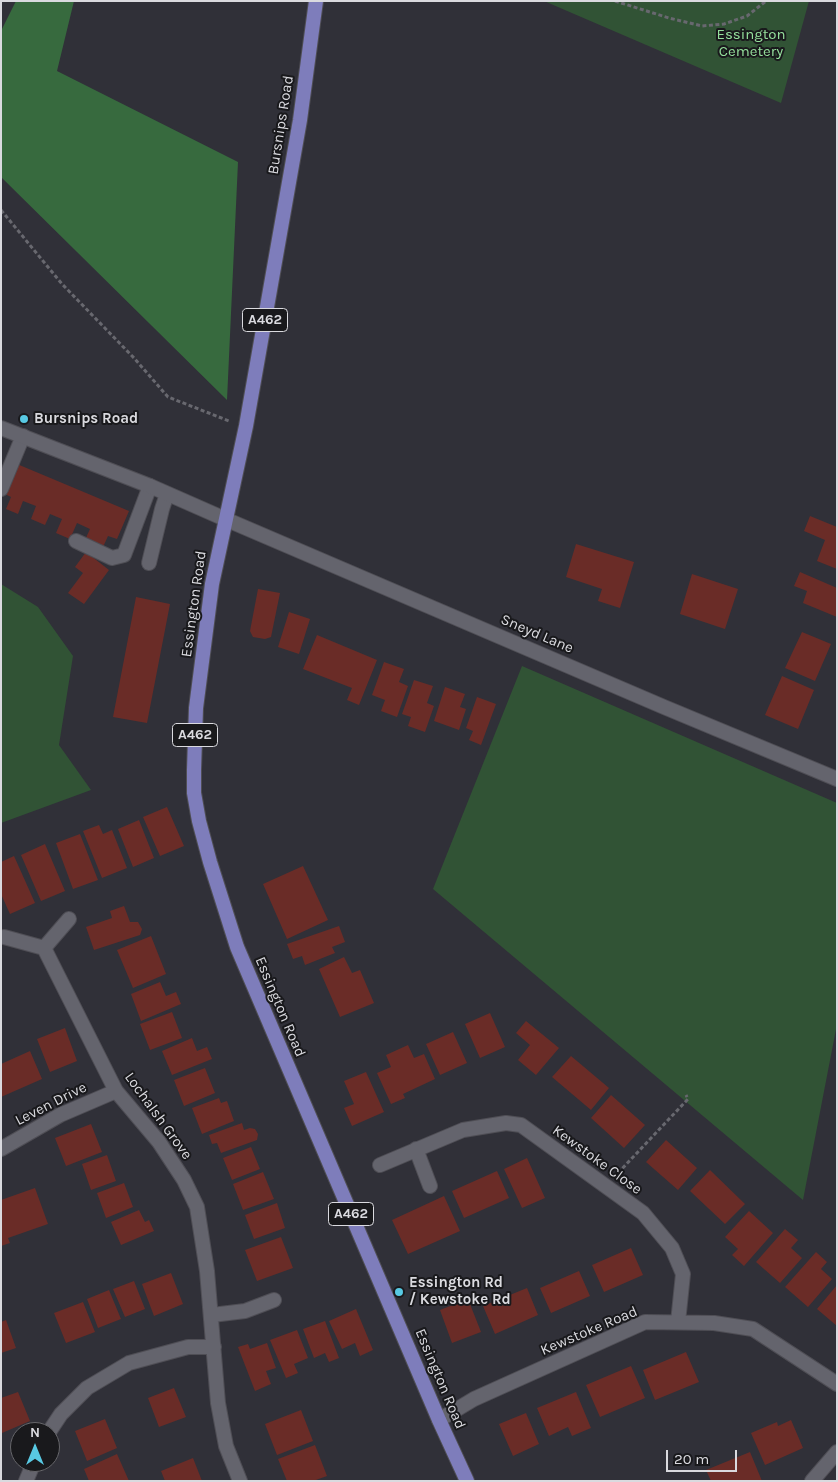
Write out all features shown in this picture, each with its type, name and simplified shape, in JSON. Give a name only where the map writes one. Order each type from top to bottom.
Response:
[{"type":"main road","name":"Bursnips Road","points":[[225,519],[240,462],[300,120],[316,1]]},
{"type":"main road","name":"Essington Road","points":[[225,519],[212,584],[196,708],[194,793],[199,821],[237,947],[439,1420],[467,1481]]},
{"type":"street","name":"Sneyd Lane","points":[[1,428],[150,486],[673,711],[837,779]]},
{"type":"street","points":[[1,489],[23,436]]},
{"type":"street","points":[[76,541],[112,558],[124,555],[150,486]]},
{"type":"street","points":[[149,563],[167,494]]},
{"type":"street","points":[[4,937],[44,948],[69,919]]},
{"type":"street","name":"Lochalsh Grove","points":[[44,948],[116,1090],[159,1142],[184,1180],[197,1207],[212,1315],[220,1412],[226,1446],[240,1481]]},
{"type":"street","name":"Leven Drive","points":[[1,1148],[60,1115],[116,1090]]},
{"type":"street","name":"Kewstoke Close","points":[[380,1165],[463,1130],[506,1123],[520,1125],[643,1213],[672,1248],[683,1274],[678,1322]]},
{"type":"street","points":[[416,1149],[430,1186]]},
{"type":"street","points":[[212,1315],[245,1311],[274,1300]]},
{"type":"street","name":"Kewstoke Road","points":[[439,1420],[474,1399],[645,1322],[714,1323],[753,1329],[837,1384]]},
{"type":"street","points":[[56,1422],[87,1388],[129,1363],[188,1347],[214,1347]]},
{"type":"street","points":[[812,1481],[837,1452]]},
{"type":"path","points":[[615,1],[702,26],[724,24],[747,16],[766,1]]},
{"type":"path","points":[[1,210],[62,284],[134,358],[168,397],[220,418],[246,426]]},
{"type":"path","points":[[606,1186],[688,1099],[686,1095]]},
{"type":"green space","points":[[16,1],[74,1],[57,71],[238,162],[227,400],[1,177],[1,31]]},
{"type":"green space","name":"Essington Cemetery","points":[[544,1],[809,1],[781,103]]},
{"type":"green space","points":[[1,584],[38,607],[73,656],[59,745],[91,790],[1,823]]},
{"type":"green space","points":[[522,666],[837,803],[837,1024],[803,1200],[433,889]]},
{"type":"building","points":[[17,464],[129,511],[117,539],[108,536],[103,547],[85,540],[90,529],[77,523],[70,539],[56,533],[62,519],[50,514],[45,525],[31,519],[36,506],[23,501],[18,514],[6,509],[11,497],[5,494]]},
{"type":"building","points":[[810,516],[837,527],[837,569],[817,561],[825,540],[804,531]]},
{"type":"building","points":[[576,544],[634,562],[620,608],[598,601],[602,589],[566,577]]},
{"type":"building","points":[[86,552],[109,570],[84,604],[68,593],[83,573],[75,567]]},
{"type":"building","points":[[800,572],[837,588],[837,617],[803,603],[807,591],[794,586]]},
{"type":"building","points":[[692,574],[738,589],[725,629],[680,614]]},
{"type":"building","points":[[258,589],[280,593],[271,637],[265,639],[253,637],[250,631]]},
{"type":"building","points":[[136,597],[170,604],[147,723],[113,717]]},
{"type":"building","points":[[289,612],[310,619],[299,654],[278,647]]},
{"type":"building","points":[[802,632],[831,644],[815,681],[785,668]]},
{"type":"building","points":[[317,635],[377,660],[359,705],[347,700],[352,688],[303,669]]},
{"type":"building","points":[[384,662],[404,669],[399,682],[408,686],[397,717],[381,711],[385,700],[372,695]]},
{"type":"building","points":[[782,676],[814,690],[798,729],[765,715]]},
{"type":"building","points":[[414,680],[433,686],[427,703],[434,706],[425,732],[408,726],[411,717],[402,714]]},
{"type":"building","points":[[445,687],[465,694],[460,707],[466,709],[459,730],[434,721]]},
{"type":"building","points":[[477,697],[496,704],[481,745],[469,740],[473,731],[466,728]]},
{"type":"building","points":[[167,807],[184,846],[160,856],[143,817]]},
{"type":"building","points":[[139,820],[154,858],[133,867],[118,829]]},
{"type":"building","points":[[99,825],[103,834],[112,830],[127,868],[102,878],[83,831]]},
{"type":"building","points":[[80,834],[98,880],[73,889],[56,843]]},
{"type":"building","points":[[45,844],[65,891],[41,901],[21,855]]},
{"type":"building","points":[[14,856],[35,903],[10,914],[1,894],[1,862]]},
{"type":"building","points":[[303,866],[328,920],[287,939],[263,884]]},
{"type":"building","points":[[124,906],[130,922],[138,922],[142,929],[140,935],[94,950],[86,927],[112,918],[110,911]]},
{"type":"building","points":[[339,926],[345,942],[332,947],[335,953],[305,965],[302,956],[293,959],[287,944]]},
{"type":"building","points":[[151,936],[166,974],[133,988],[117,950]]},
{"type":"building","points":[[344,957],[352,973],[360,970],[374,1003],[340,1017],[319,969]]},
{"type":"building","points":[[160,982],[166,996],[176,992],[181,1004],[141,1021],[131,994]]},
{"type":"building","points":[[172,1012],[182,1038],[150,1050],[140,1024]]},
{"type":"building","points":[[490,1013],[505,1047],[480,1058],[465,1024]]},
{"type":"building","points":[[526,1021],[559,1048],[536,1075],[518,1060],[530,1045],[516,1033]]},
{"type":"building","points":[[65,1028],[77,1061],[50,1072],[37,1039]]},
{"type":"building","points":[[453,1032],[467,1063],[440,1075],[426,1044]]},
{"type":"building","points":[[192,1038],[197,1051],[207,1047],[212,1059],[172,1075],[162,1051]]},
{"type":"building","points":[[408,1045],[414,1058],[424,1054],[435,1079],[403,1094],[405,1098],[391,1104],[377,1073],[391,1067],[386,1055]]},
{"type":"building","points":[[30,1051],[42,1079],[1,1097],[1,1064]]},
{"type":"building","points":[[571,1056],[609,1088],[591,1110],[552,1077]]},
{"type":"building","points":[[205,1068],[215,1093],[184,1106],[174,1080]]},
{"type":"building","points":[[366,1072],[384,1112],[352,1126],[344,1108],[354,1104],[344,1081]]},
{"type":"building","points":[[611,1095],[645,1125],[624,1148],[591,1118]]},
{"type":"building","points":[[219,1098],[221,1103],[227,1101],[234,1121],[202,1134],[192,1108]]},
{"type":"building","points":[[242,1123],[244,1130],[255,1129],[258,1134],[257,1140],[221,1153],[217,1143],[212,1144],[209,1135]]},
{"type":"building","points":[[91,1124],[102,1152],[66,1166],[55,1138]]},
{"type":"building","points":[[666,1140],[697,1168],[678,1190],[646,1162]]},
{"type":"building","points":[[251,1147],[260,1169],[232,1180],[223,1158]]},
{"type":"building","points":[[107,1155],[116,1181],[91,1190],[82,1164]]},
{"type":"building","points":[[527,1158],[545,1198],[522,1208],[504,1169]]},
{"type":"building","points":[[710,1170],[745,1204],[725,1224],[690,1191]]},
{"type":"building","points":[[497,1171],[509,1198],[464,1218],[452,1191]]},
{"type":"building","points":[[263,1172],[274,1199],[243,1210],[233,1184]]},
{"type":"building","points":[[124,1183],[133,1207],[106,1218],[97,1193]]},
{"type":"building","points":[[35,1188],[48,1224],[8,1238],[10,1243],[1,1246],[1,1200]]},
{"type":"building","points":[[444,1196],[460,1231],[408,1254],[392,1220]]},
{"type":"building","points":[[277,1203],[285,1228],[254,1239],[245,1215]]},
{"type":"building","points":[[139,1210],[145,1222],[149,1220],[154,1231],[121,1245],[111,1222]]},
{"type":"building","points":[[749,1211],[773,1233],[744,1266],[732,1255],[738,1249],[725,1237]]},
{"type":"building","points":[[785,1229],[798,1240],[791,1248],[802,1258],[780,1283],[756,1262]]},
{"type":"building","points":[[281,1237],[293,1268],[257,1281],[245,1250]]},
{"type":"building","points":[[631,1248],[643,1275],[604,1292],[592,1265]]},
{"type":"building","points":[[816,1252],[827,1262],[821,1269],[832,1279],[808,1307],[785,1287]]},
{"type":"building","points":[[579,1271],[590,1296],[551,1313],[540,1288]]},
{"type":"building","points":[[171,1273],[183,1304],[154,1316],[142,1284]]},
{"type":"building","points":[[134,1281],[145,1309],[125,1317],[113,1289]]},
{"type":"building","points":[[837,1285],[837,1326],[817,1309]]},
{"type":"building","points":[[527,1288],[538,1315],[495,1334],[483,1306]]},
{"type":"building","points":[[109,1290],[121,1319],[98,1328],[87,1299]]},
{"type":"building","points":[[468,1299],[481,1332],[452,1343],[440,1310]]},
{"type":"building","points":[[83,1302],[95,1332],[66,1343],[54,1313]]},
{"type":"building","points":[[356,1309],[373,1350],[360,1356],[355,1343],[342,1349],[329,1321]]},
{"type":"building","points":[[6,1320],[16,1348],[1,1353],[1,1322]]},
{"type":"building","points":[[325,1321],[339,1358],[329,1362],[325,1353],[314,1358],[303,1329]]},
{"type":"building","points":[[297,1330],[308,1358],[294,1364],[298,1373],[286,1378],[270,1340]]},
{"type":"building","points":[[267,1343],[276,1368],[266,1371],[271,1384],[255,1391],[238,1347],[248,1344],[250,1349]]},
{"type":"building","points":[[686,1352],[699,1382],[655,1400],[643,1370]]},
{"type":"building","points":[[631,1366],[645,1398],[600,1417],[586,1385]]},
{"type":"building","points":[[174,1388],[186,1417],[159,1427],[148,1398]]},
{"type":"building","points":[[18,1392],[30,1421],[10,1422],[10,1430],[2,1433],[1,1398]]},
{"type":"building","points":[[576,1392],[591,1428],[572,1436],[568,1427],[549,1436],[537,1408]]},
{"type":"building","points":[[301,1410],[313,1441],[277,1455],[265,1424]]},
{"type":"building","points":[[526,1413],[539,1444],[513,1456],[499,1424]]},
{"type":"building","points":[[105,1419],[117,1448],[87,1461],[75,1431]]},
{"type":"building","points":[[791,1420],[803,1448],[765,1465],[751,1433],[777,1422],[778,1426]]},
{"type":"building","points":[[315,1445],[327,1476],[313,1481],[287,1481],[278,1459]]},
{"type":"building","points":[[750,1452],[762,1481],[711,1481],[706,1470]]},
{"type":"building","points":[[117,1454],[129,1481],[89,1481],[84,1469]]},
{"type":"building","points":[[193,1458],[202,1481],[165,1481],[161,1471]]},
{"type":"place","name":"Bursnips Road","points":[[24,419]]},
{"type":"place","name":"Essington Rd / Kewstoke Rd","points":[[399,1292]]}]
